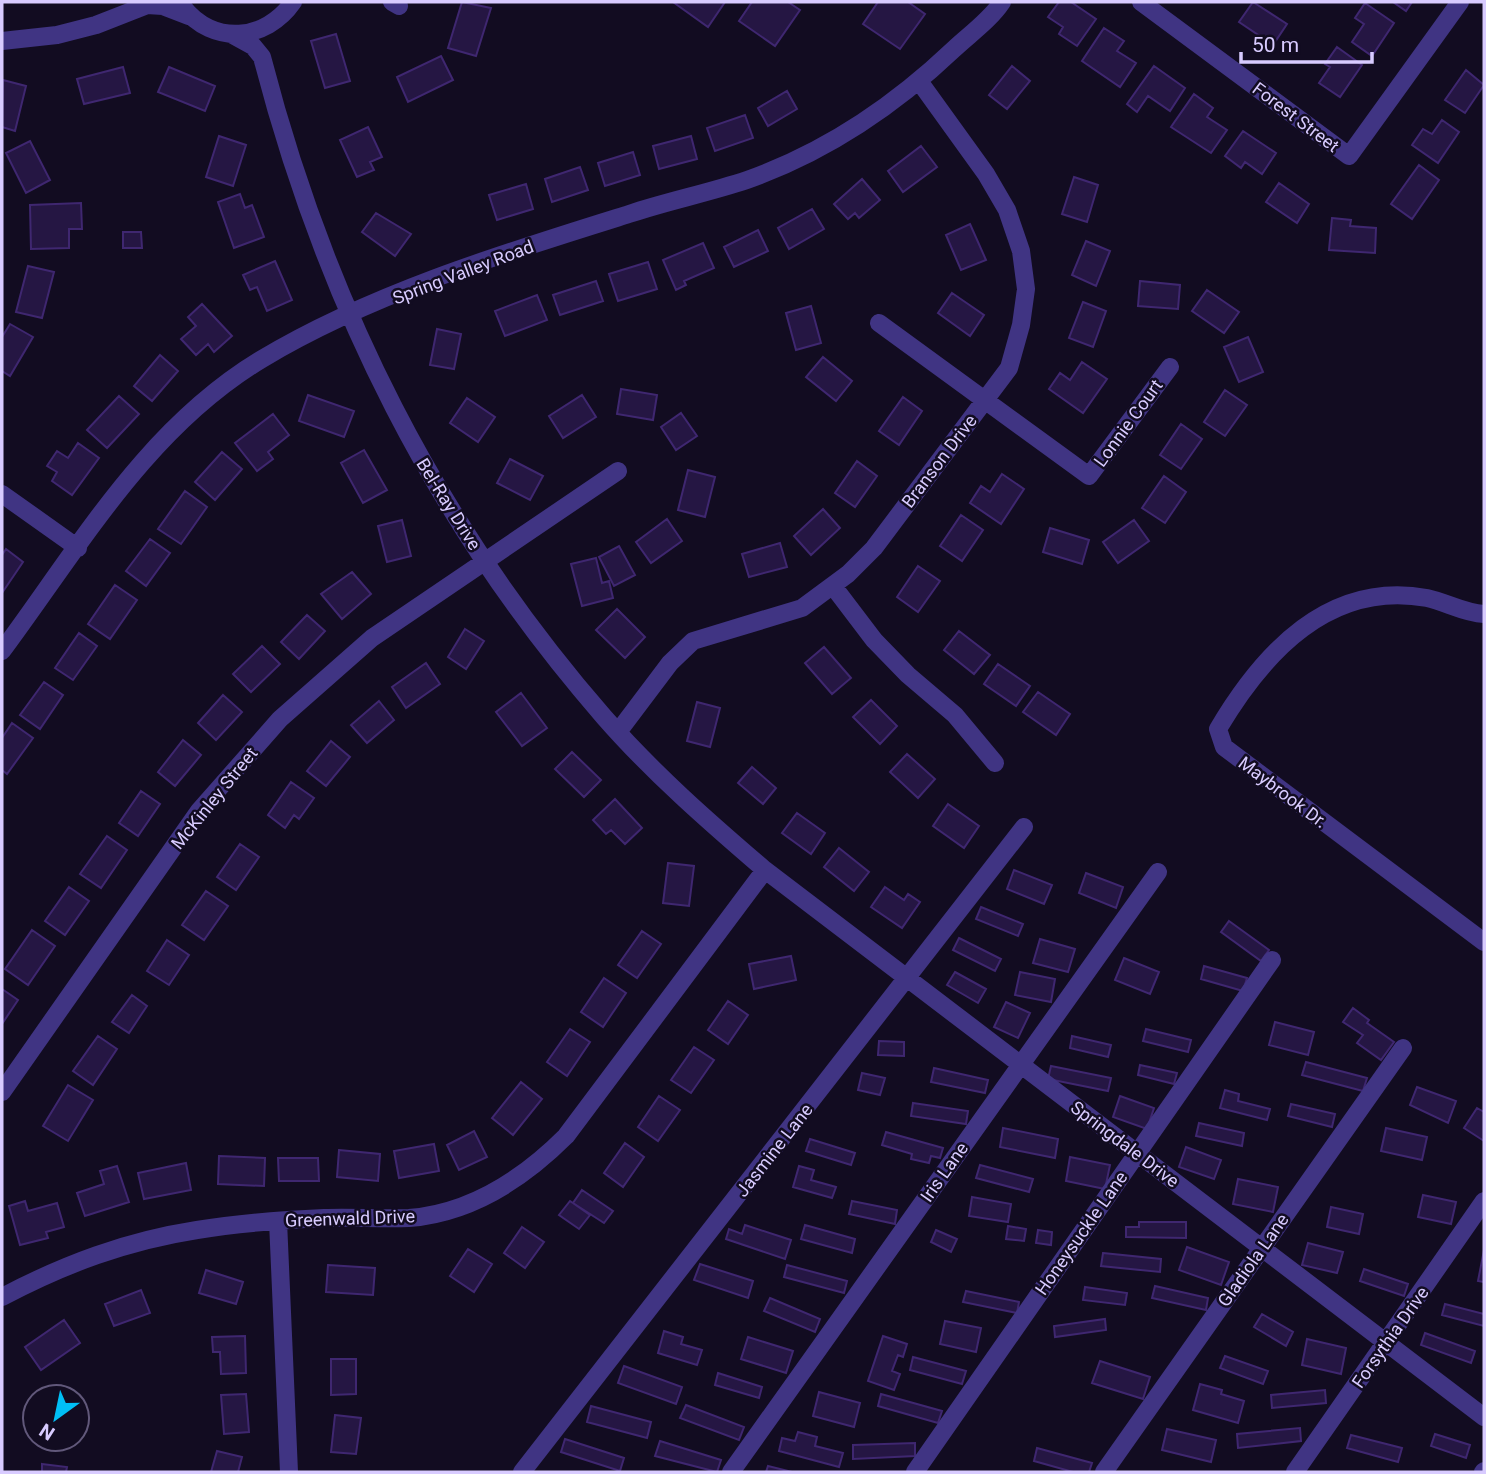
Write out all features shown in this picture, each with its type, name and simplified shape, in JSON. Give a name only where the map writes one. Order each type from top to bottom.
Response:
[{"type":"street","points":[[2,41],[57,35],[96,25],[148,4],[184,9],[204,27],[233,35],[253,46],[262,57],[278,20],[293,2]]},
{"type":"street","name":"Forest Street","points":[[1142,2],[1349,156],[1461,2]]},
{"type":"street","name":"Spring Valley Road","points":[[2,651],[135,469],[190,414],[260,361],[348,316],[536,244],[745,180],[790,163],[853,129],[919,81],[996,4]]},
{"type":"street","points":[[233,35],[264,29],[278,20]]},
{"type":"street","name":"Bel-Ray Drive","points":[[262,57],[290,158],[348,316],[402,425],[485,562],[553,656],[618,732],[701,816],[765,870]]},
{"type":"street","name":"Branson Drive","points":[[618,732],[670,663],[693,641],[802,608],[833,586],[874,548],[1009,368],[1021,325],[1026,289],[1021,251],[1007,210],[986,174],[919,81]]},
{"type":"street","points":[[879,323],[985,400]]},
{"type":"street","name":"Lonnie Court","points":[[985,400],[1089,477],[1170,367]]},
{"type":"street","name":"McKinley Street","points":[[2,1092],[200,811],[244,757],[301,700],[372,638],[618,471]]},
{"type":"street","points":[[2,494],[78,548]]},
{"type":"street","points":[[833,586],[874,640],[908,675],[955,715],[995,763]]},
{"type":"street","name":"Maybrook Dr.","points":[[1484,614],[1426,598],[1368,596],[1317,617],[1283,641],[1218,729],[1224,747],[1240,760],[1484,942]]},
{"type":"street","name":"Jasmine Lane","points":[[522,1472],[1024,827]]},
{"type":"street","name":"Springdale Drive","points":[[765,870],[1484,1417]]},
{"type":"street","name":"Greenwald Drive","points":[[2,1297],[63,1266],[141,1240],[278,1221],[422,1216],[486,1196],[521,1175],[566,1136],[765,870]]},
{"type":"street","name":"Iris Lane","points":[[731,1472],[1158,872]]},
{"type":"street","name":"Honeysuckle Lane","points":[[915,1472],[1272,960]]},
{"type":"street","name":"Gladiola Lane","points":[[1104,1472],[1402,1048]]},
{"type":"street","name":"Forsythia Drive","points":[[1295,1472],[1484,1201]]},
{"type":"street","points":[[278,1221],[289,1472]]},
{"type":"building","points":[[462,2],[491,8],[476,56],[448,48]]},
{"type":"building","points":[[673,2],[725,2],[708,27]]},
{"type":"building","points":[[752,2],[788,2],[800,10],[775,46],[739,21]]},
{"type":"building","points":[[878,2],[908,2],[925,14],[900,49],[863,24]]},
{"type":"building","points":[[1059,2],[1071,2],[1096,19],[1077,46],[1059,34],[1063,27],[1048,17]]},
{"type":"building","points":[[1253,2],[1287,24],[1273,45],[1239,22]]},
{"type":"building","points":[[1393,2],[1412,2],[1406,11]]},
{"type":"building","points":[[1365,3],[1394,23],[1372,56],[1352,42],[1364,24],[1355,18]]},
{"type":"building","points":[[1104,28],[1124,41],[1117,51],[1136,63],[1120,87],[1082,61]]},
{"type":"building","points":[[336,34],[350,81],[325,88],[311,41]]},
{"type":"building","points":[[1337,47],[1362,65],[1340,97],[1319,83],[1330,67],[1325,64]]},
{"type":"building","points":[[441,56],[453,80],[408,102],[397,77]]},
{"type":"building","points":[[1012,66],[1030,81],[1007,109],[989,95]]},
{"type":"building","points":[[1154,66],[1185,88],[1170,111],[1148,96],[1137,112],[1127,104]]},
{"type":"building","points":[[123,67],[130,93],[84,104],[77,79]]},
{"type":"building","points":[[169,67],[215,86],[205,111],[158,92]]},
{"type":"building","points":[[1466,70],[1484,85],[1465,113],[1445,100]]},
{"type":"building","points":[[3,80],[26,86],[15,131],[2,127]]},
{"type":"building","points":[[787,91],[797,109],[768,126],[758,108]]},
{"type":"building","points":[[1194,94],[1213,108],[1207,117],[1227,130],[1211,153],[1171,127]]},
{"type":"building","points":[[745,115],[753,138],[715,151],[707,128]]},
{"type":"building","points":[[1442,120],[1459,132],[1438,163],[1412,145],[1423,129],[1432,134]]},
{"type":"building","points":[[368,127],[382,157],[370,162],[374,170],[357,177],[340,140]]},
{"type":"building","points":[[1243,131],[1276,153],[1262,174],[1245,162],[1241,168],[1225,156]]},
{"type":"building","points":[[219,136],[246,145],[233,186],[206,177]]},
{"type":"building","points":[[691,136],[697,159],[659,169],[653,146]]},
{"type":"building","points":[[30,141],[50,180],[26,193],[6,153]]},
{"type":"building","points":[[921,146],[937,167],[903,192],[888,171]]},
{"type":"building","points":[[633,152],[640,175],[605,186],[598,163]]},
{"type":"building","points":[[1419,165],[1439,180],[1412,219],[1391,204]]},
{"type":"building","points":[[580,167],[588,190],[552,202],[545,179]]},
{"type":"building","points":[[1074,177],[1098,185],[1087,222],[1062,214]]},
{"type":"building","points":[[862,179],[880,200],[859,218],[855,213],[848,219],[834,204]]},
{"type":"building","points":[[1279,183],[1309,204],[1297,223],[1266,202]]},
{"type":"building","points":[[526,184],[533,209],[497,220],[489,195]]},
{"type":"building","points":[[240,194],[245,208],[252,205],[264,237],[234,248],[218,202]]},
{"type":"building","points":[[81,203],[82,229],[69,229],[69,248],[31,249],[30,205]]},
{"type":"building","points":[[812,209],[824,229],[789,249],[778,228]]},
{"type":"building","points":[[376,213],[411,234],[395,256],[362,232]]},
{"type":"building","points":[[1332,218],[1351,220],[1350,226],[1376,228],[1375,253],[1329,250]]},
{"type":"building","points":[[970,224],[986,260],[961,270],[946,235]]},
{"type":"building","points":[[758,230],[768,251],[734,267],[724,247]]},
{"type":"building","points":[[123,232],[141,232],[142,248],[123,248]]},
{"type":"building","points":[[1086,241],[1110,251],[1096,286],[1072,275]]},
{"type":"building","points":[[703,243],[714,268],[684,281],[686,285],[676,290],[663,260]]},
{"type":"building","points":[[275,261],[292,300],[267,311],[257,287],[250,290],[243,275]]},
{"type":"building","points":[[648,262],[657,289],[618,301],[609,274]]},
{"type":"building","points":[[28,266],[54,272],[42,318],[16,312]]},
{"type":"building","points":[[596,281],[603,301],[560,315],[553,295]]},
{"type":"building","points":[[1140,281],[1180,285],[1178,309],[1138,306]]},
{"type":"building","points":[[1207,290],[1239,312],[1224,333],[1192,311]]},
{"type":"building","points":[[952,293],[984,315],[970,336],[938,313]]},
{"type":"building","points":[[537,295],[547,320],[505,336],[495,311]]},
{"type":"building","points":[[1083,302],[1106,311],[1093,347],[1069,338]]},
{"type":"building","points":[[202,304],[232,336],[214,352],[208,344],[196,355],[181,339],[196,326],[188,317]]},
{"type":"building","points":[[811,306],[821,343],[796,350],[786,313]]},
{"type":"building","points":[[10,324],[33,337],[10,376],[2,371],[2,337]]},
{"type":"building","points":[[437,329],[461,334],[454,369],[430,365]]},
{"type":"building","points":[[1248,337],[1263,372],[1239,382],[1224,347]]},
{"type":"building","points":[[160,355],[178,371],[152,401],[134,386]]},
{"type":"building","points":[[823,357],[852,381],[836,401],[806,377]]},
{"type":"building","points":[[1082,362],[1107,379],[1083,413],[1049,389],[1060,373],[1070,380]]},
{"type":"building","points":[[621,389],[657,395],[653,420],[617,414]]},
{"type":"building","points":[[1225,390],[1247,405],[1225,436],[1204,422]]},
{"type":"building","points":[[308,395],[354,411],[344,437],[299,421]]},
{"type":"building","points":[[582,395],[596,417],[563,438],[549,416]]},
{"type":"building","points":[[119,396],[139,414],[107,448],[87,430]]},
{"type":"building","points":[[903,397],[922,411],[899,445],[879,431]]},
{"type":"building","points":[[467,398],[495,417],[478,442],[450,423]]},
{"type":"building","points":[[681,413],[697,436],[676,450],[661,427]]},
{"type":"building","points":[[273,414],[289,435],[268,452],[273,459],[257,471],[235,443]]},
{"type":"building","points":[[1181,424],[1202,439],[1181,469],[1160,455]]},
{"type":"building","points":[[78,443],[99,458],[72,495],[52,481],[57,472],[47,466],[57,451],[68,458]]},
{"type":"building","points":[[364,450],[387,490],[363,503],[341,463]]},
{"type":"building","points":[[222,452],[242,469],[215,500],[195,482]]},
{"type":"building","points":[[510,459],[543,476],[530,500],[497,483]]},
{"type":"building","points":[[857,461],[877,476],[855,507],[835,493]]},
{"type":"building","points":[[688,470],[715,477],[705,517],[678,510]]},
{"type":"building","points":[[1002,474],[1024,489],[1001,524],[970,503],[981,486],[990,492]]},
{"type":"building","points":[[1164,476],[1186,492],[1165,523],[1142,508]]},
{"type":"building","points":[[185,491],[207,507],[181,544],[158,529]]},
{"type":"building","points":[[823,509],[840,528],[811,555],[794,536]]},
{"type":"building","points":[[961,515],[983,530],[962,561],[940,546]]},
{"type":"building","points":[[667,519],[682,541],[651,563],[636,542]]},
{"type":"building","points":[[402,520],[411,556],[387,562],[378,526]]},
{"type":"building","points":[[1134,520],[1149,541],[1118,563],[1103,542]]},
{"type":"building","points":[[1050,528],[1089,540],[1082,564],[1043,552]]},
{"type":"building","points":[[150,539],[170,553],[146,586],[126,571]]},
{"type":"building","points":[[780,543],[787,567],[749,577],[742,554]]},
{"type":"building","points":[[619,546],[635,575],[614,586],[599,557]]},
{"type":"building","points":[[6,549],[23,562],[2,593],[2,555]]},
{"type":"building","points":[[596,558],[602,583],[609,581],[613,598],[582,606],[571,564]]},
{"type":"building","points":[[918,566],[940,581],[918,612],[897,597]]},
{"type":"building","points":[[352,572],[371,594],[342,619],[321,594]]},
{"type":"building","points":[[115,585],[137,600],[110,639],[88,624]]},
{"type":"building","points":[[617,609],[645,637],[625,658],[596,630]]},
{"type":"building","points":[[307,615],[325,631],[299,659],[281,642]]},
{"type":"building","points":[[465,629],[484,641],[466,669],[448,657]]},
{"type":"building","points":[[959,631],[990,655],[974,674],[944,650]]},
{"type":"building","points":[[79,633],[97,646],[73,680],[55,668]]},
{"type":"building","points":[[262,646],[280,664],[251,692],[233,674]]},
{"type":"building","points":[[824,647],[851,678],[832,694],[805,663]]},
{"type":"building","points":[[426,663],[440,684],[406,708],[392,687]]},
{"type":"building","points":[[998,664],[1030,686],[1016,706],[984,684]]},
{"type":"building","points":[[44,682],[63,695],[40,729],[20,715]]},
{"type":"building","points":[[1038,692],[1070,714],[1056,735],[1023,712]]},
{"type":"building","points":[[521,693],[547,728],[522,746],[496,712]]},
{"type":"building","points":[[223,695],[242,712],[216,740],[198,723]]},
{"type":"building","points":[[871,700],[897,726],[880,744],[853,717]]},
{"type":"building","points":[[379,701],[394,720],[367,743],[351,725]]},
{"type":"building","points":[[697,702],[720,708],[710,747],[687,741]]},
{"type":"building","points":[[12,723],[33,738],[7,774],[2,770],[2,738]]},
{"type":"building","points":[[183,740],[201,755],[175,786],[158,772]]},
{"type":"building","points":[[331,741],[350,757],[326,786],[307,771]]},
{"type":"building","points":[[572,752],[601,780],[584,797],[555,769]]},
{"type":"building","points":[[907,754],[935,779],[918,798],[890,772]]},
{"type":"building","points":[[752,767],[776,788],[763,804],[738,783]]},
{"type":"building","points":[[291,782],[314,798],[299,819],[294,815],[285,828],[268,815]]},
{"type":"building","points":[[141,791],[160,804],[138,836],[119,823]]},
{"type":"building","points":[[615,799],[642,828],[625,844],[611,830],[606,834],[593,820]]},
{"type":"building","points":[[948,804],[979,826],[964,848],[933,826]]},
{"type":"building","points":[[797,813],[825,833],[811,854],[782,833]]},
{"type":"building","points":[[107,836],[127,850],[101,888],[80,874]]},
{"type":"building","points":[[240,844],[259,857],[236,890],[217,877]]},
{"type":"building","points":[[839,848],[869,872],[854,891],[824,867]]},
{"type":"building","points":[[668,863],[694,866],[689,906],[663,903]]},
{"type":"building","points":[[1014,870],[1052,885],[1044,904],[1007,889]]},
{"type":"building","points":[[1086,873],[1123,887],[1116,908],[1079,893]]},
{"type":"building","points":[[69,887],[89,901],[65,935],[45,921]]},
{"type":"building","points":[[885,887],[904,900],[908,894],[920,902],[902,928],[871,907]]},
{"type":"building","points":[[206,891],[228,906],[204,940],[182,925]]},
{"type":"building","points":[[981,907],[1023,924],[1018,936],[976,919]]},
{"type":"building","points":[[1229,921],[1269,950],[1261,961],[1221,932]]},
{"type":"building","points":[[32,930],[55,946],[28,985],[5,969]]},
{"type":"building","points":[[642,931],[661,944],[637,978],[618,965]]},
{"type":"building","points":[[959,938],[1001,959],[995,971],[953,950]]},
{"type":"building","points":[[1040,939],[1075,949],[1068,972],[1033,963]]},
{"type":"building","points":[[167,940],[189,955],[169,985],[147,971]]},
{"type":"building","points":[[791,956],[796,980],[754,989],[749,964]]},
{"type":"building","points":[[1124,958],[1159,972],[1150,994],[1115,980]]},
{"type":"building","points":[[1204,966],[1247,978],[1243,991],[1201,979]]},
{"type":"building","points":[[955,972],[986,989],[978,1003],[947,985]]},
{"type":"building","points":[[1020,972],[1055,979],[1051,1002],[1015,995]]},
{"type":"building","points":[[604,978],[626,993],[603,1027],[581,1012]]},
{"type":"building","points":[[2,989],[18,1000],[2,1024]]},
{"type":"building","points":[[132,995],[147,1006],[129,1033],[112,1022]]},
{"type":"building","points":[[728,1001],[748,1015],[728,1044],[708,1030]]},
{"type":"building","points":[[1006,1002],[1030,1013],[1018,1038],[994,1027]]},
{"type":"building","points":[[1353,1008],[1369,1020],[1367,1023],[1394,1042],[1381,1060],[1357,1043],[1363,1035],[1343,1022]]},
{"type":"building","points":[[1275,1022],[1314,1032],[1308,1055],[1269,1045]]},
{"type":"building","points":[[570,1029],[590,1042],[567,1076],[547,1062]]},
{"type":"building","points":[[1146,1029],[1191,1040],[1188,1052],[1143,1041]]},
{"type":"building","points":[[98,1036],[117,1049],[93,1085],[73,1071]]},
{"type":"building","points":[[1072,1036],[1111,1045],[1108,1057],[1070,1048]]},
{"type":"building","points":[[879,1041],[904,1042],[904,1056],[878,1055]]},
{"type":"building","points":[[694,1047],[714,1060],[691,1093],[671,1080]]},
{"type":"building","points":[[1306,1062],[1367,1078],[1363,1091],[1302,1075]]},
{"type":"building","points":[[1140,1065],[1177,1073],[1174,1084],[1138,1075]]},
{"type":"building","points":[[1051,1066],[1111,1078],[1108,1091],[1048,1079]]},
{"type":"building","points":[[934,1068],[988,1080],[985,1093],[931,1082]]},
{"type":"building","points":[[862,1073],[885,1078],[880,1095],[858,1090]]},
{"type":"building","points":[[521,1082],[542,1099],[513,1135],[492,1118]]},
{"type":"building","points":[[68,1085],[93,1100],[68,1141],[43,1126]]},
{"type":"building","points":[[1417,1087],[1456,1101],[1448,1123],[1410,1105]]},
{"type":"building","points":[[1225,1090],[1239,1094],[1238,1101],[1270,1109],[1267,1120],[1220,1108]]},
{"type":"building","points":[[659,1096],[680,1110],[658,1141],[638,1127]]},
{"type":"building","points":[[1120,1096],[1154,1108],[1147,1129],[1113,1117]]},
{"type":"building","points":[[913,1103],[968,1111],[966,1124],[911,1116]]},
{"type":"building","points":[[1291,1104],[1335,1114],[1332,1127],[1288,1116]]},
{"type":"building","points":[[1477,1108],[1484,1112],[1484,1141],[1464,1128]]},
{"type":"building","points":[[1199,1123],[1244,1133],[1242,1146],[1196,1136]]},
{"type":"building","points":[[1003,1128],[1058,1139],[1055,1158],[1000,1147]]},
{"type":"building","points":[[1386,1128],[1427,1137],[1422,1160],[1381,1151]]},
{"type":"building","points":[[474,1131],[487,1157],[459,1170],[447,1145]]},
{"type":"building","points":[[886,1132],[943,1148],[940,1158],[931,1156],[929,1163],[911,1159],[912,1154],[882,1145]]},
{"type":"building","points":[[810,1139],[855,1153],[851,1165],[806,1151]]},
{"type":"building","points":[[625,1143],[644,1157],[623,1187],[604,1173]]},
{"type":"building","points":[[434,1144],[439,1171],[399,1178],[394,1151]]},
{"type":"building","points":[[1186,1147],[1221,1160],[1214,1179],[1179,1167]]},
{"type":"building","points":[[339,1150],[380,1154],[378,1181],[337,1177]]},
{"type":"building","points":[[219,1156],[265,1158],[264,1186],[218,1184]]},
{"type":"building","points":[[1070,1157],[1110,1165],[1105,1189],[1066,1181]]},
{"type":"building","points":[[278,1158],[318,1158],[319,1181],[279,1181]]},
{"type":"building","points":[[186,1163],[191,1190],[144,1199],[138,1173]]},
{"type":"building","points":[[980,1165],[1033,1179],[1029,1192],[976,1178]]},
{"type":"building","points":[[117,1166],[129,1202],[85,1216],[77,1193],[104,1184],[100,1171]]},
{"type":"building","points":[[799,1166],[814,1170],[811,1180],[836,1187],[832,1198],[793,1187]]},
{"type":"building","points":[[1238,1179],[1278,1187],[1273,1212],[1233,1204]]},
{"type":"building","points":[[582,1190],[613,1211],[604,1223],[573,1203]]},
{"type":"building","points":[[1423,1195],[1456,1202],[1451,1224],[1418,1217]]},
{"type":"building","points":[[972,1197],[1011,1204],[1008,1222],[969,1216]]},
{"type":"building","points":[[25,1201],[28,1211],[57,1203],[64,1227],[46,1232],[48,1238],[20,1245],[9,1206]]},
{"type":"building","points":[[570,1201],[590,1215],[579,1229],[559,1215]]},
{"type":"building","points":[[852,1201],[897,1210],[895,1224],[849,1214]]},
{"type":"building","points":[[1331,1207],[1363,1214],[1359,1234],[1327,1227]]},
{"type":"building","points":[[1139,1222],[1186,1222],[1186,1238],[1126,1237],[1126,1227],[1139,1227]]},
{"type":"building","points":[[745,1225],[791,1240],[785,1259],[726,1239],[729,1229],[742,1234]]},
{"type":"building","points":[[805,1225],[855,1239],[852,1253],[801,1239]]},
{"type":"building","points":[[1008,1226],[1026,1229],[1024,1241],[1006,1239]]},
{"type":"building","points":[[522,1227],[544,1242],[525,1268],[504,1253]]},
{"type":"building","points":[[936,1230],[957,1239],[951,1252],[931,1242]]},
{"type":"building","points":[[1038,1230],[1052,1232],[1051,1245],[1036,1243]]},
{"type":"building","points":[[1308,1243],[1343,1252],[1337,1273],[1302,1265]]},
{"type":"building","points":[[1187,1247],[1229,1262],[1221,1285],[1179,1270]]},
{"type":"building","points":[[468,1249],[492,1264],[474,1292],[450,1276]]},
{"type":"building","points":[[1484,1250],[1484,1282],[1478,1281]]},
{"type":"building","points":[[1103,1253],[1161,1259],[1160,1272],[1101,1266]]},
{"type":"building","points":[[700,1264],[753,1281],[748,1298],[694,1280]]},
{"type":"building","points":[[328,1265],[375,1268],[373,1295],[326,1292]]},
{"type":"building","points":[[787,1265],[847,1281],[844,1293],[784,1277]]},
{"type":"building","points":[[1364,1269],[1408,1284],[1404,1296],[1360,1281]]},
{"type":"building","points":[[206,1270],[243,1282],[236,1304],[199,1293]]},
{"type":"building","points":[[1155,1286],[1208,1298],[1206,1310],[1152,1298]]},
{"type":"building","points":[[1085,1287],[1127,1293],[1125,1305],[1083,1300]]},
{"type":"building","points":[[141,1290],[150,1313],[114,1326],[105,1304]]},
{"type":"building","points":[[966,1291],[1019,1302],[1017,1313],[963,1302]]},
{"type":"building","points":[[770,1298],[820,1319],[815,1332],[764,1311]]},
{"type":"building","points":[[1445,1304],[1484,1314],[1484,1326],[1442,1315]]},
{"type":"building","points":[[1262,1314],[1293,1332],[1286,1346],[1254,1327]]},
{"type":"building","points":[[1105,1319],[1106,1330],[1055,1337],[1054,1326]]},
{"type":"building","points":[[64,1320],[80,1343],[41,1370],[25,1347]]},
{"type":"building","points":[[945,1321],[981,1328],[976,1352],[940,1344]]},
{"type":"building","points":[[664,1331],[683,1337],[681,1344],[702,1350],[697,1365],[658,1353]]},
{"type":"building","points":[[1425,1333],[1475,1351],[1471,1363],[1421,1345]]},
{"type":"building","points":[[245,1336],[246,1373],[221,1374],[220,1352],[213,1352],[212,1337]]},
{"type":"building","points":[[883,1336],[907,1344],[903,1357],[898,1355],[892,1371],[900,1374],[894,1390],[868,1381]]},
{"type":"building","points":[[748,1337],[793,1351],[786,1373],[741,1359]]},
{"type":"building","points":[[1307,1339],[1346,1348],[1341,1374],[1302,1365]]},
{"type":"building","points":[[1225,1356],[1268,1371],[1263,1384],[1220,1368]]},
{"type":"building","points":[[913,1357],[966,1371],[962,1384],[910,1370]]},
{"type":"building","points":[[331,1359],[356,1359],[356,1394],[331,1395]]},
{"type":"building","points":[[1100,1361],[1150,1377],[1143,1399],[1092,1383]]},
{"type":"building","points":[[624,1366],[682,1387],[676,1404],[618,1383]]},
{"type":"building","points":[[718,1373],[762,1387],[759,1398],[715,1385]]},
{"type":"building","points":[[1200,1384],[1222,1390],[1221,1394],[1244,1401],[1238,1423],[1193,1410]]},
{"type":"building","points":[[1325,1390],[1326,1403],[1272,1408],[1271,1395]]},
{"type":"building","points":[[819,1392],[860,1403],[854,1427],[813,1416]]},
{"type":"building","points":[[246,1394],[249,1432],[224,1434],[221,1395]]},
{"type":"building","points":[[881,1394],[942,1411],[938,1423],[878,1406]]},
{"type":"building","points":[[686,1405],[744,1427],[739,1440],[680,1418]]},
{"type":"building","points":[[591,1406],[651,1422],[647,1438],[587,1422]]},
{"type":"building","points":[[335,1415],[361,1418],[356,1454],[331,1452]]},
{"type":"building","points":[[1300,1428],[1301,1441],[1238,1448],[1237,1434]]},
{"type":"building","points":[[1167,1429],[1216,1440],[1211,1462],[1162,1450]]},
{"type":"building","points":[[798,1432],[817,1437],[815,1446],[843,1453],[839,1467],[779,1451],[782,1438],[795,1441]]},
{"type":"building","points":[[1435,1434],[1470,1445],[1466,1458],[1431,1446]]},
{"type":"building","points":[[1351,1435],[1402,1448],[1398,1462],[1347,1448]]},
{"type":"building","points":[[565,1439],[624,1458],[620,1471],[561,1452]]},
{"type":"building","points":[[660,1441],[721,1460],[717,1472],[655,1456]]},
{"type":"building","points":[[915,1443],[915,1456],[853,1459],[853,1445]]},
{"type":"building","points":[[1037,1448],[1092,1463],[1089,1472],[1073,1472],[1034,1461]]},
{"type":"building","points":[[217,1451],[242,1457],[238,1472],[211,1472]]},
{"type":"building","points":[[42,1464],[67,1467],[66,1472],[42,1472]]},
{"type":"building","points":[[768,1466],[792,1472],[766,1472]]}]
